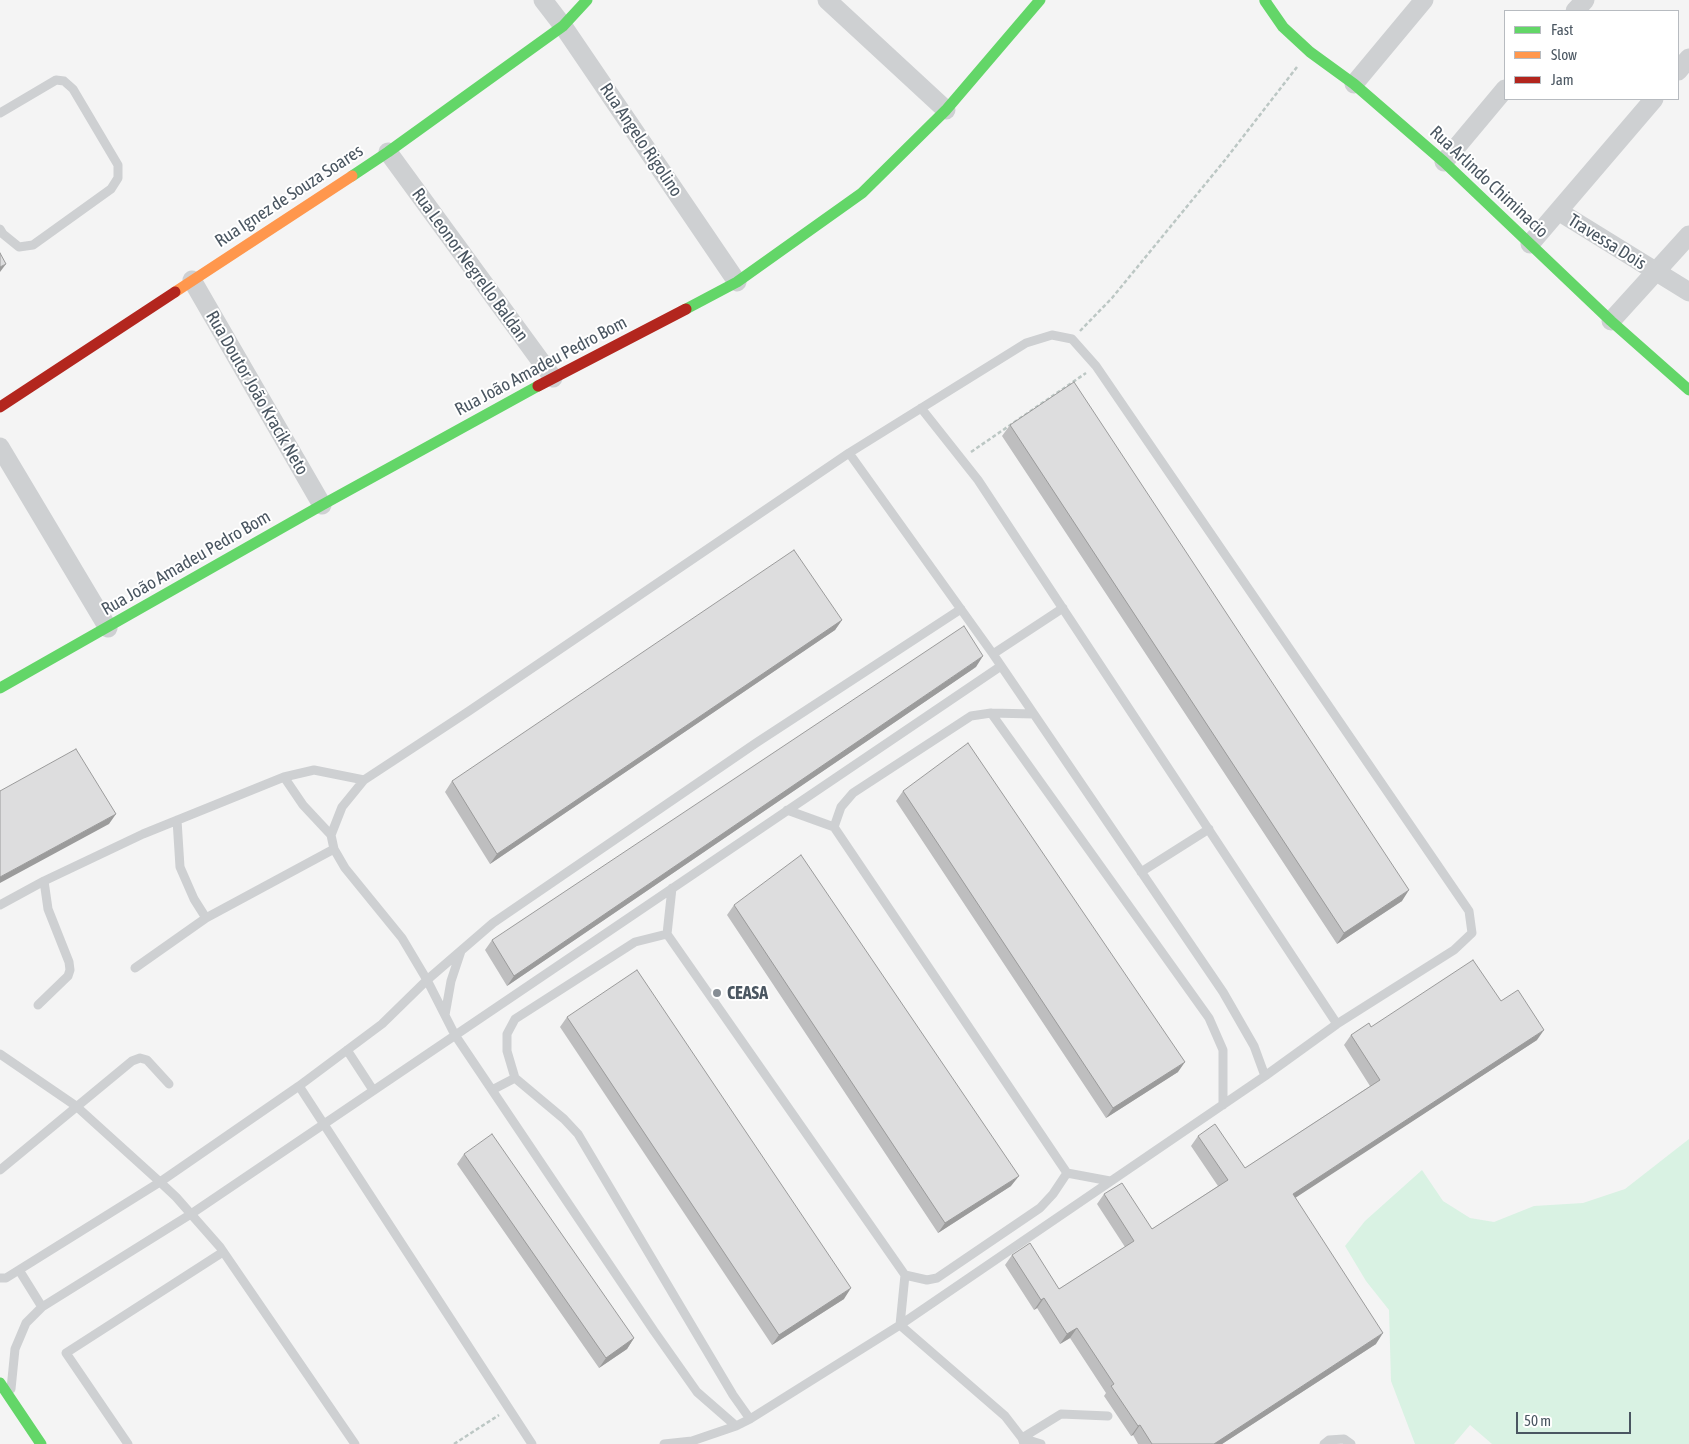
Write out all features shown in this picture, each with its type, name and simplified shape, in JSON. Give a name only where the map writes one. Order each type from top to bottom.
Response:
[{"type":"street","name":"Rua Angelo Rigolino","points":[[543,0],[563,26],[737,282]]},
{"type":"street","name":"Rua Ignez de Souza Soares","points":[[0,407],[388,152],[563,26],[587,0]]},
{"type":"street","points":[[826,0],[946,110]]},
{"type":"street","name":"Rua João Amadeu Pedro Bom","points":[[0,688],[553,378],[737,282],[862,193],[946,110],[1040,0]]},
{"type":"street","points":[[1354,84],[1424,0]]},
{"type":"street","points":[[1575,10],[1585,0]]},
{"type":"street","name":"Rua Arlindo Chiminacio","points":[[1266,1],[1283,27],[1310,52],[1354,84],[1444,162],[1611,321],[1689,390]]},
{"type":"street","points":[[1679,71],[1689,58]]},
{"type":"street","points":[[1444,162],[1504,90]]},
{"type":"street","points":[[1530,244],[1653,100]]},
{"type":"street","name":"Rua Leonor Negrello Baldan","points":[[388,152],[553,378]]},
{"type":"street","name":"Travessa Dois","points":[[1558,211],[1689,292]]},
{"type":"street","points":[[1611,321],[1689,235]]},
{"type":"street","name":"Rua Doutor João Kracik Neto","points":[[192,280],[322,506]]},
{"type":"street","points":[[0,446],[108,628]]},
{"type":"street","points":[[0,1383],[41,1444]]},
{"type":"lane","points":[[0,113],[56,80],[64,80],[73,88],[118,165],[118,178],[111,189],[33,245],[19,247],[3,234],[0,229]]},
{"type":"lane","points":[[331,835],[342,807],[364,780],[849,453],[1026,343],[1052,335],[1072,340],[1096,366],[1469,911],[1472,933],[1454,950],[1337,1024],[900,1325],[750,1419],[736,1426],[692,1441],[664,1444]]},
{"type":"lane","points":[[921,408],[978,480],[1337,1024]]},
{"type":"lane","points":[[849,453],[993,654],[1223,992],[1254,1046],[1264,1076]]},
{"type":"lane","points":[[993,654],[1063,608]]},
{"type":"lane","points":[[0,1278],[6,1278],[160,1182],[300,1086],[382,1024],[492,923],[748,749],[961,609]]},
{"type":"lane","points":[[10,1398],[15,1349],[26,1323],[42,1307],[191,1214],[1001,666]]},
{"type":"lane","points":[[991,714],[1209,1018],[1223,1050],[1223,1104]]},
{"type":"lane","points":[[834,826],[841,807],[853,793],[972,716],[1034,714]]},
{"type":"lane","points":[[0,905],[44,881],[143,834],[284,777],[314,770],[364,780]]},
{"type":"lane","points":[[284,777],[303,805],[331,835],[334,849],[344,868],[402,938],[428,980],[455,1035],[654,1332],[697,1392],[736,1426]]},
{"type":"lane","points":[[787,810],[834,826],[1067,1173],[1110,1181]]},
{"type":"lane","points":[[178,820],[180,867],[194,899],[206,918]]},
{"type":"lane","points":[[1141,872],[1209,830]]},
{"type":"lane","points":[[135,968],[206,918],[334,849]]},
{"type":"lane","points":[[38,1005],[68,976],[70,970],[69,962],[48,909],[44,881]]},
{"type":"lane","points":[[672,888],[667,934],[905,1275],[900,1325]]},
{"type":"lane","points":[[667,934],[634,942],[515,1019],[508,1034],[507,1051],[514,1078],[564,1119],[578,1134],[733,1395],[750,1419]]},
{"type":"lane","points":[[445,1015],[461,951]]},
{"type":"lane","points":[[347,1050],[372,1090]]},
{"type":"lane","points":[[0,1054],[76,1106],[160,1182],[191,1214],[224,1252],[355,1444]]},
{"type":"lane","points":[[0,1170],[132,1061],[140,1058],[147,1060],[169,1084]]},
{"type":"lane","points":[[492,1090],[514,1078]]},
{"type":"lane","points":[[300,1086],[532,1444]]},
{"type":"lane","points":[[905,1275],[927,1280],[937,1278],[1040,1208],[1053,1194],[1067,1173]]},
{"type":"lane","points":[[128,1444],[66,1352],[224,1252]]},
{"type":"lane","points":[[19,1270],[42,1307]]},
{"type":"lane","points":[[900,1325],[1005,1416],[1023,1441],[1041,1444]]},
{"type":"lane","points":[[1023,1441],[1061,1414],[1108,1416]]},
{"type":"lane","points":[[1324,1444],[1329,1440],[1344,1439],[1351,1444]]},
{"type":"path","points":[[1072,340],[1112,298],[1225,160],[1310,52]]},
{"type":"path","points":[[962,458],[1096,366]]},
{"type":"path","points":[[454,1444],[509,1408]]},
{"type":"green space","points":[[1689,1139],[1689,1444],[1492,1444],[1470,1425],[1454,1444],[1415,1444],[1391,1381],[1389,1310],[1366,1281],[1345,1246],[1365,1221],[1422,1170],[1443,1201],[1470,1218],[1494,1222],[1534,1206],[1583,1203],[1625,1189]]},
{"type":"building","points":[[0,253],[6,264],[0,267]]},
{"type":"building","points":[[1074,382],[1409,890],[1344,933],[1010,425]]},
{"type":"building","points":[[794,550],[842,620],[497,854],[452,781]]},
{"type":"building","points":[[964,626],[983,656],[514,976],[492,940]]},
{"type":"building","points":[[968,743],[1185,1062],[1113,1108],[903,791]]},
{"type":"building","points":[[76,749],[116,814],[0,877],[0,791]]},
{"type":"building","points":[[801,855],[1019,1176],[945,1223],[734,905]]},
{"type":"building","points":[[1473,960],[1501,1001],[1518,990],[1544,1030],[1293,1194],[1383,1333],[1214,1444],[1152,1444],[1111,1386],[1114,1384],[1077,1328],[1067,1334],[1044,1298],[1041,1300],[1012,1255],[1030,1243],[1059,1289],[1134,1241],[1104,1194],[1122,1183],[1152,1229],[1228,1180],[1198,1136],[1215,1124],[1245,1168],[1380,1080],[1351,1035],[1369,1023],[1371,1027]]},
{"type":"building","points":[[637,970],[851,1288],[779,1335],[567,1017]]},
{"type":"building","points":[[492,1134],[634,1338],[606,1358],[464,1154]]},
{"type":"traffic: fast","points":[[352,176],[563,26],[587,0]]},
{"type":"traffic: fast","points":[[686,309],[737,282],[862,193],[946,110],[1040,0]]},
{"type":"traffic: fast","points":[[1266,0],[1283,27],[1310,52],[1354,84],[1444,162],[1611,321],[1689,390]]},
{"type":"traffic: fast","points":[[0,688],[322,505],[538,386]]},
{"type":"traffic: fast","points":[[0,1383],[41,1444]]},
{"type":"traffic: slow","points":[[175,292],[352,176]]},
{"type":"traffic: jam","points":[[0,407],[175,292]]},
{"type":"traffic: jam","points":[[538,386],[686,309]]},
{"type":"place","name":"CEASA","points":[[717,993]]}]
